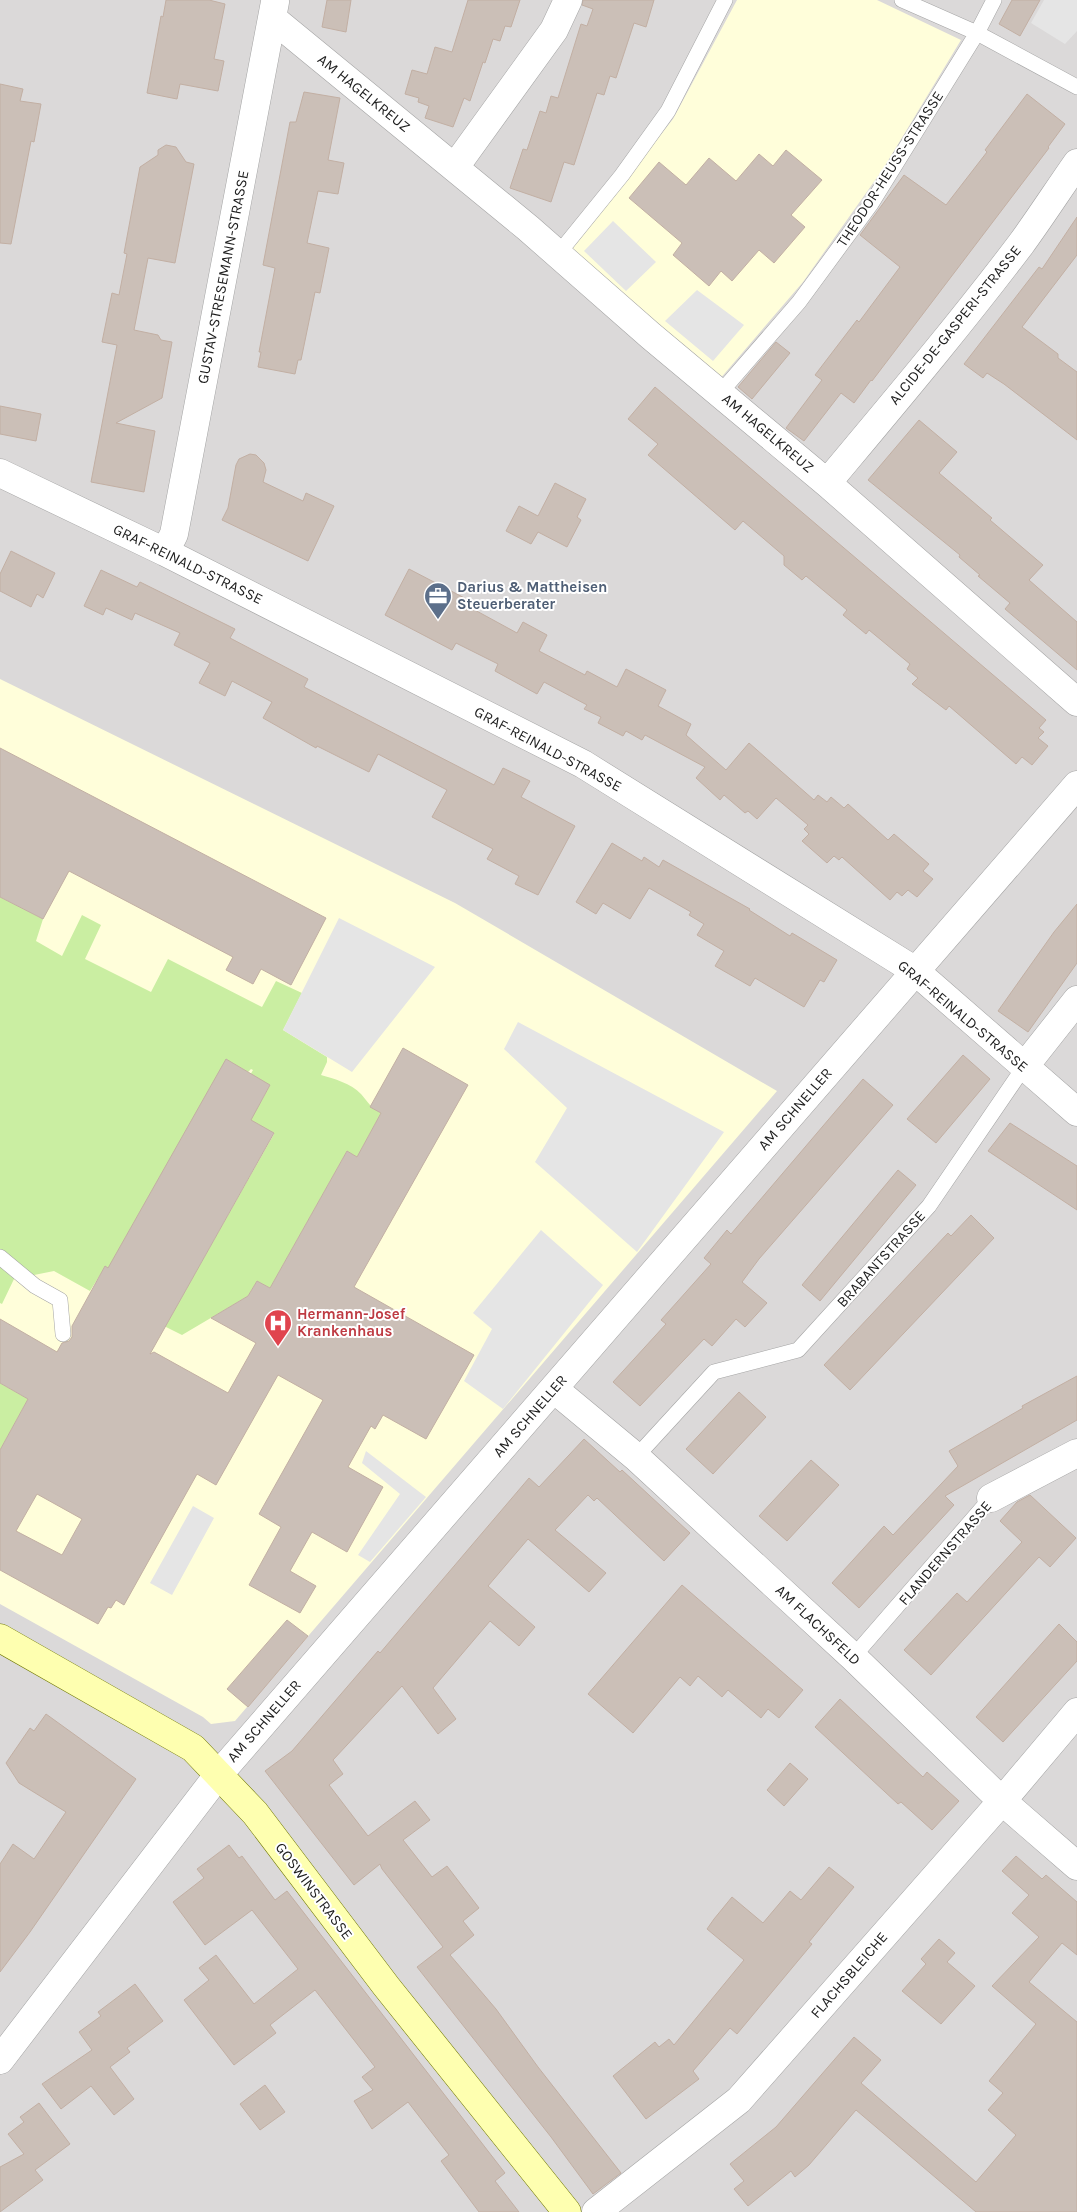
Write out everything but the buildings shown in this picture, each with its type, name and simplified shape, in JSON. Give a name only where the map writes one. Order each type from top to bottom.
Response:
[{"type":"main road","name":"GOSWINSTRASSE","points":[[0,1638],[193,1748],[219,1774],[256,1813],[386,1986],[567,2212]]},
{"type":"street","points":[[456,167],[554,30],[568,0]]},
{"type":"street","name":"AM HAGELKREUZ","points":[[274,9],[651,336],[827,483],[1077,702]]},
{"type":"street","name":"GUSTAV-STRESEMANN-STRASSE","points":[[165,552],[174,534],[274,9]]},
{"type":"street","name":"ALCIDE-DE-GASPERI-STRASSE","points":[[827,483],[933,356],[1016,250],[1077,163]]},
{"type":"street","name":"GRAF-REINALD-STRASSE","points":[[0,473],[165,552],[583,764],[914,970],[1077,1112]]},
{"type":"street","name":"AM SCHNELLER","points":[[0,2060],[219,1774],[554,1389],[914,970],[1077,785]]},
{"type":"street","name":"BRABANTSTRASSE","points":[[1024,1067],[1077,1000]]},
{"type":"street","name":"AM FLACHSFELD","points":[[554,1389],[636,1457],[853,1657],[1002,1801],[1077,1866]]},
{"type":"street","name":"FLANDERNSTRASSE","points":[[991,1498],[1077,1453]]},
{"type":"street","name":"FLACHSBLEICHE","points":[[596,2212],[739,2100],[1002,1801],[1077,1712]]},
{"type":"lane","points":[[558,254],[622,176],[668,111],[724,0]]},
{"type":"lane","points":[[902,0],[977,33],[1077,87]]},
{"type":"lane","name":"THEODOR-HEUSS-STRASSE","points":[[720,393],[799,302],[871,204],[977,33],[994,0]]},
{"type":"lane","name":"BRABANTSTRASSE","points":[[636,1457],[714,1372],[798,1350],[929,1206],[1024,1067]]},
{"type":"lane","points":[[0,1257],[35,1286],[60,1300],[63,1334]]},
{"type":"lane","name":"FLANDERNSTRASSE","points":[[853,1657],[991,1498]]},
{"type":"shaded area","points":[[0,0],[1077,0],[1077,2212],[0,2212]]},
{"type":"shaded area","points":[[737,0],[877,0],[961,40],[883,169],[803,282],[719,380],[569,253],[673,119]]},
{"type":"shaded area","points":[[1044,0],[1077,0],[1077,31],[1065,44],[1031,23]]},
{"type":"shaded area","points":[[613,221],[656,262],[626,291],[584,251]]},
{"type":"shaded area","points":[[697,290],[744,325],[713,361],[665,321]]},
{"type":"shaded area","name":"Hermann-Josef Krankenhaus","points":[[0,679],[455,903],[777,1091],[235,1721],[211,1724],[203,1717],[0,1604]]},
{"type":"shaded area","points":[[339,918],[435,967],[352,1072],[283,1030]]},
{"type":"shaded area","points":[[518,1022],[724,1132],[637,1252],[535,1162],[567,1108],[504,1049]]},
{"type":"shaded area","points":[[541,1230],[603,1285],[503,1409],[464,1381],[492,1329],[473,1313]]},
{"type":"shaded area","points":[[366,1451],[426,1497],[370,1562],[358,1555],[400,1494],[362,1463]]},
{"type":"shaded area","points":[[193,1506],[214,1518],[172,1595],[150,1583]]},
{"type":"green space","points":[[0,897],[43,919],[36,941],[62,956],[82,915],[101,925],[85,959],[151,992],[168,959],[262,1007],[276,981],[302,993],[283,1030],[327,1057],[327,1062],[321,1075],[342,1082],[357,1090],[372,1107],[381,1113],[357,1157],[347,1151],[270,1288],[257,1281],[248,1296],[182,1335],[162,1325],[167,1323],[274,1134],[246,1118],[258,1107],[270,1085],[249,1077],[253,1070],[251,1069],[248,1072],[226,1060],[115,1256],[120,1274],[105,1267],[90,1291],[54,1271],[14,1279],[2,1304],[0,1303]]},
{"type":"green space","points":[[0,1383],[28,1399],[0,1450]]},
{"type":"place","name":"Darius & Mattheisen Steuerberater","points":[[438,620]]},
{"type":"place","name":"Hermann-Josef Krankenhaus","points":[[278,1347]]}]
